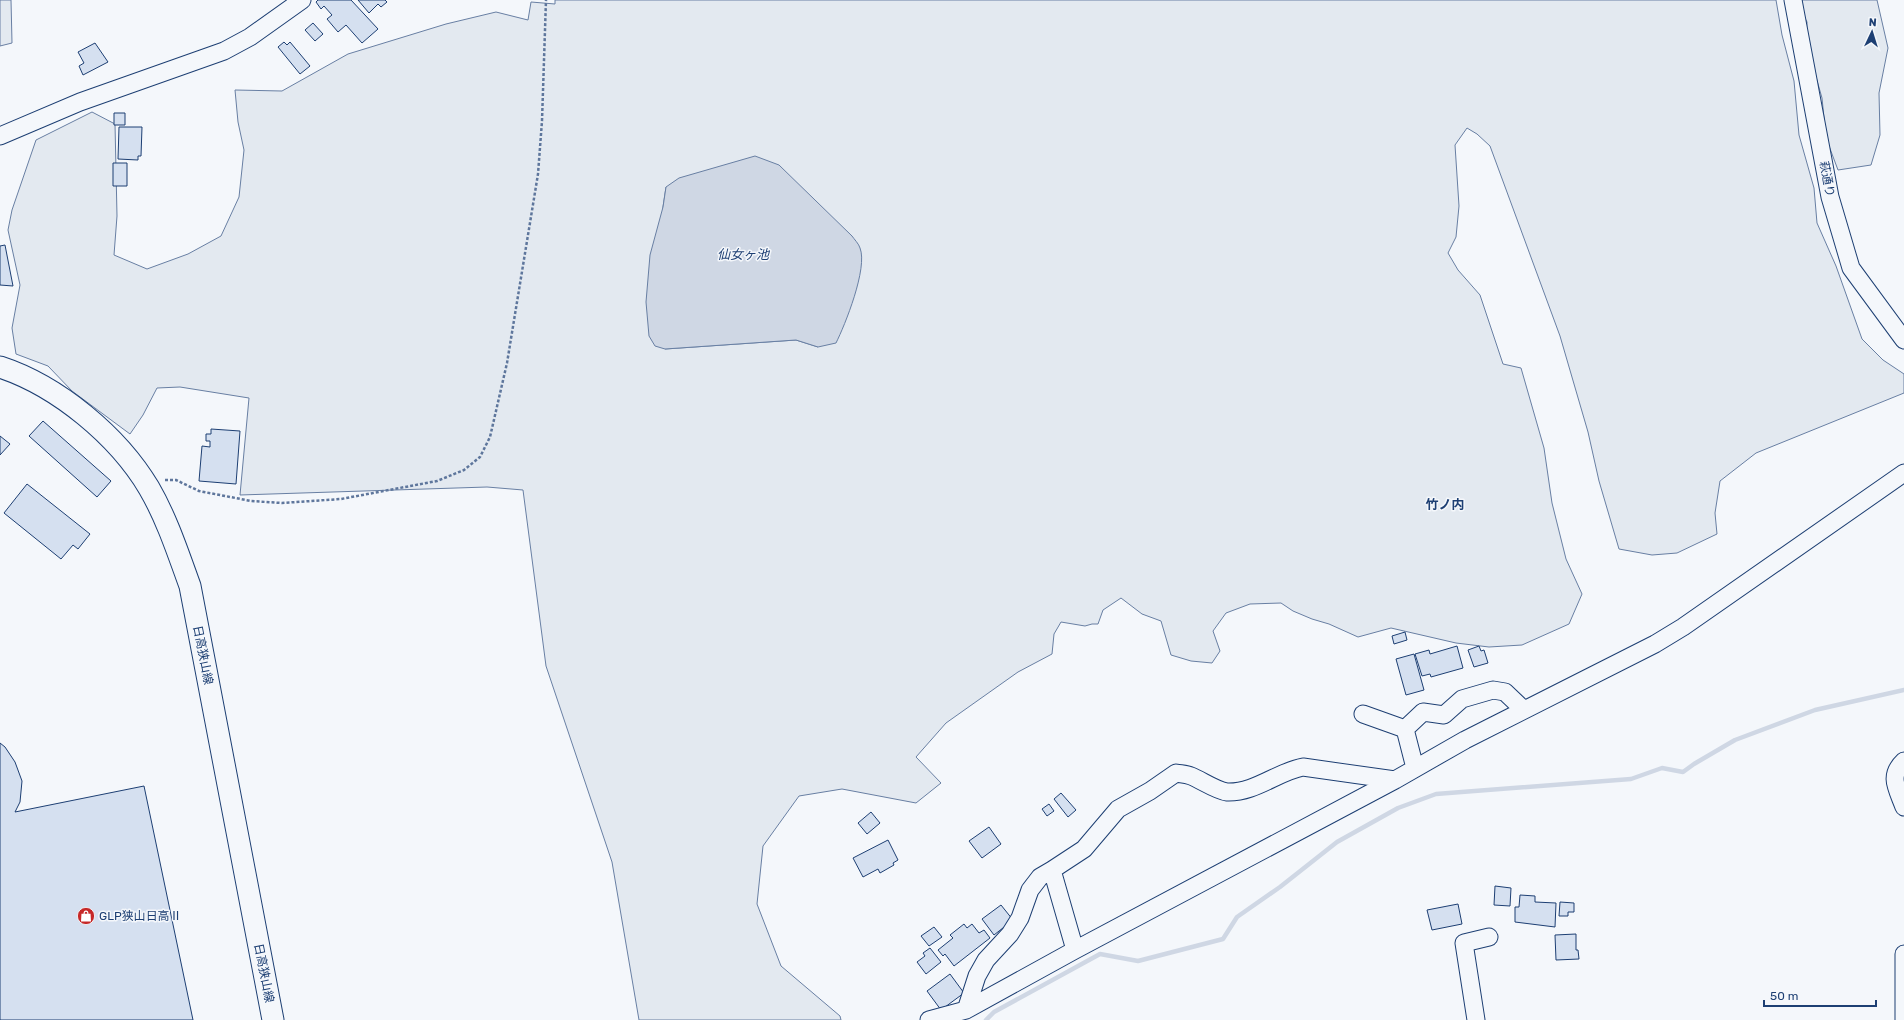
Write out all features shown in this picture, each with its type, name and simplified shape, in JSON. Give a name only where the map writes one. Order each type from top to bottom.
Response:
[{"type":"main road","name":"日高狭山線","points":[[0,367],[40,385],[77,409],[114,441],[132,463],[149,488],[167,526],[190,586],[273,1020]]},
{"type":"street","points":[[0,136],[80,102],[224,51],[250,37],[302,0]]},
{"type":"street","name":"萩通り","points":[[1793,0],[1830,197],[1851,268],[1904,340]]},
{"type":"street","points":[[929,1020],[966,1010],[1075,950],[1524,710],[1655,644],[1683,627],[1904,473]]},
{"type":"street","points":[[1405,729],[1423,712],[1444,715],[1462,700],[1493,690],[1505,692],[1524,710]]},
{"type":"street","points":[[1363,714],[1405,729]]},
{"type":"street","points":[[1405,729],[1415,768]]},
{"type":"street","points":[[1904,761],[1896,768],[1894,780],[1904,807]]},
{"type":"street","points":[[966,1010],[976,976],[986,960],[1010,934],[1022,912],[1030,890],[1046,873],[1084,849],[1118,809],[1150,791],[1176,773],[1189,775],[1226,792],[1242,790],[1267,783],[1293,769],[1302,767],[1395,780]]},
{"type":"street","points":[[1046,873],[1075,950]]},
{"type":"street","points":[[1476,1020],[1464,943],[1489,937]]},
{"type":"street","points":[[1904,963],[1904,1020]]},
{"type":"path","points":[[149,488],[166,480],[171,480],[186,484],[199,491],[251,501],[282,503],[341,499],[437,481],[464,470],[480,458],[490,437],[507,363],[538,174],[542,121],[546,0]]},
{"type":"shaded area","points":[[0,0],[11,0],[12,43],[0,46]]},
{"type":"shaded area","points":[[555,0],[1776,0],[1782,35],[1794,81],[1799,135],[1814,188],[1817,223],[1836,266],[1862,339],[1883,360],[1904,374],[1904,393],[1756,453],[1720,481],[1715,513],[1717,534],[1677,553],[1652,555],[1619,549],[1599,481],[1588,432],[1560,336],[1490,146],[1477,134],[1467,128],[1455,145],[1459,206],[1456,237],[1448,253],[1458,270],[1480,295],[1503,364],[1521,368],[1544,448],[1552,503],[1566,559],[1582,594],[1569,624],[1522,645],[1489,647],[1456,643],[1391,628],[1358,637],[1329,624],[1293,611],[1281,603],[1250,604],[1226,613],[1213,631],[1220,651],[1212,663],[1191,661],[1171,655],[1161,621],[1142,614],[1121,598],[1103,610],[1098,624],[1085,626],[1061,622],[1054,634],[1052,654],[1018,672],[946,723],[916,757],[941,783],[916,803],[842,789],[799,796],[763,846],[757,904],[781,966],[840,1016],[841,1020],[639,1020],[612,862],[546,666],[523,490],[487,487],[240,495],[249,398],[180,387],[157,388],[143,415],[130,434],[72,391],[48,366],[16,354],[12,328],[20,285],[8,230],[12,210],[36,140],[92,112],[115,124],[117,216],[114,255],[147,269],[188,254],[221,236],[239,197],[244,150],[238,122],[235,90],[282,91],[348,54],[446,24],[496,12],[528,20],[531,2],[555,4]],"holes":[[[666,187],[818,347],[796,340],[665,349],[663,207]]]},
{"type":"shaded area","points":[[1798,0],[1877,0],[1888,48],[1879,93],[1880,135],[1871,165],[1838,170],[1826,138],[1822,98],[1806,42],[1807,22],[1799,7]]},
{"type":"water","name":"仙女ヶ池","points":[[755,156],[779,165],[858,243],[862,257],[861,269],[850,310],[836,343],[818,347],[796,340],[665,349],[655,346],[649,336],[646,302],[650,255],[663,207],[666,187],[679,178]]},
{"type":"building","points":[[318,0],[351,0],[378,29],[362,43],[346,25],[338,32],[327,19],[332,15],[324,6],[321,9],[316,2]]},
{"type":"building","points":[[358,0],[385,0],[387,2],[381,7],[378,4],[369,13]]},
{"type":"building","points":[[313,23],[323,34],[315,41],[305,30]]},
{"type":"building","points":[[284,42],[287,45],[290,42],[310,66],[300,74],[278,47]]},
{"type":"building","points":[[95,43],[108,62],[83,75],[79,66],[84,63],[78,52]]},
{"type":"building","points":[[114,113],[125,113],[125,125],[114,125]]},
{"type":"building","points":[[119,127],[142,127],[141,156],[138,156],[138,160],[118,159]]},
{"type":"building","points":[[113,163],[127,163],[127,186],[113,186]]},
{"type":"building","points":[[5,245],[13,286],[0,285],[0,246]]},
{"type":"building","points":[[43,421],[111,481],[97,497],[29,436]]},
{"type":"building","points":[[211,429],[240,431],[236,484],[199,481],[202,446],[210,447],[210,441],[206,441],[206,434],[211,434]]},
{"type":"building","points":[[0,436],[10,444],[0,455]]},
{"type":"building","points":[[27,484],[90,534],[78,549],[73,545],[61,559],[4,513]]},
{"type":"building","points":[[1405,632],[1407,640],[1394,644],[1392,636]]},
{"type":"building","points":[[1457,646],[1463,668],[1431,677],[1430,674],[1422,676],[1415,654],[1429,650],[1430,654]]},
{"type":"building","points":[[1479,646],[1481,651],[1484,650],[1488,663],[1474,667],[1468,650]]},
{"type":"building","points":[[1414,654],[1424,690],[1406,695],[1396,659]]},
{"type":"building","name":"GLP狭山日高Ⅱ","points":[[0,743],[5,747],[15,762],[22,781],[20,802],[15,812],[144,786],[193,1020],[0,1020]]},
{"type":"building","points":[[1061,793],[1076,810],[1068,817],[1054,799]]},
{"type":"building","points":[[1049,804],[1054,811],[1047,816],[1042,809]]},
{"type":"building","points":[[871,812],[880,823],[867,834],[858,823]]},
{"type":"building","points":[[989,827],[1001,844],[982,858],[969,841]]},
{"type":"building","points":[[888,840],[898,860],[893,863],[894,865],[880,873],[878,869],[863,877],[853,858]]},
{"type":"building","points":[[1495,886],[1511,888],[1510,906],[1494,905]]},
{"type":"building","points":[[1520,895],[1535,896],[1535,902],[1556,903],[1555,927],[1515,922],[1515,907],[1519,907]]},
{"type":"building","points":[[1560,902],[1574,903],[1574,912],[1568,912],[1568,916],[1559,916]]},
{"type":"building","points":[[1458,904],[1462,924],[1432,930],[1427,910]]},
{"type":"building","points":[[1001,905],[1013,920],[994,935],[982,919]]},
{"type":"building","points":[[964,924],[967,928],[972,924],[979,933],[984,930],[990,938],[954,966],[945,954],[943,956],[938,950],[953,938],[950,935]]},
{"type":"building","points":[[934,927],[942,937],[929,946],[921,936]]},
{"type":"building","points":[[1576,934],[1576,950],[1578,950],[1579,959],[1556,960],[1555,935]]},
{"type":"building","points":[[930,948],[941,962],[926,974],[917,962],[925,956],[923,953]]},
{"type":"building","points":[[950,974],[964,993],[941,1010],[927,991]]},
{"type":"waterway","points":[[986,1020],[994,1012],[1100,954],[1138,961],[1223,939],[1237,917],[1280,887],[1337,842],[1398,808],[1436,794],[1631,779],[1662,768],[1683,772],[1735,740],[1815,710],[1904,690]]},
{"type":"place","name":"GLP狭山日高Ⅱ","points":[[86,916]]},
{"type":"district","name":"竹ノ内","points":[[1445,504]]}]
